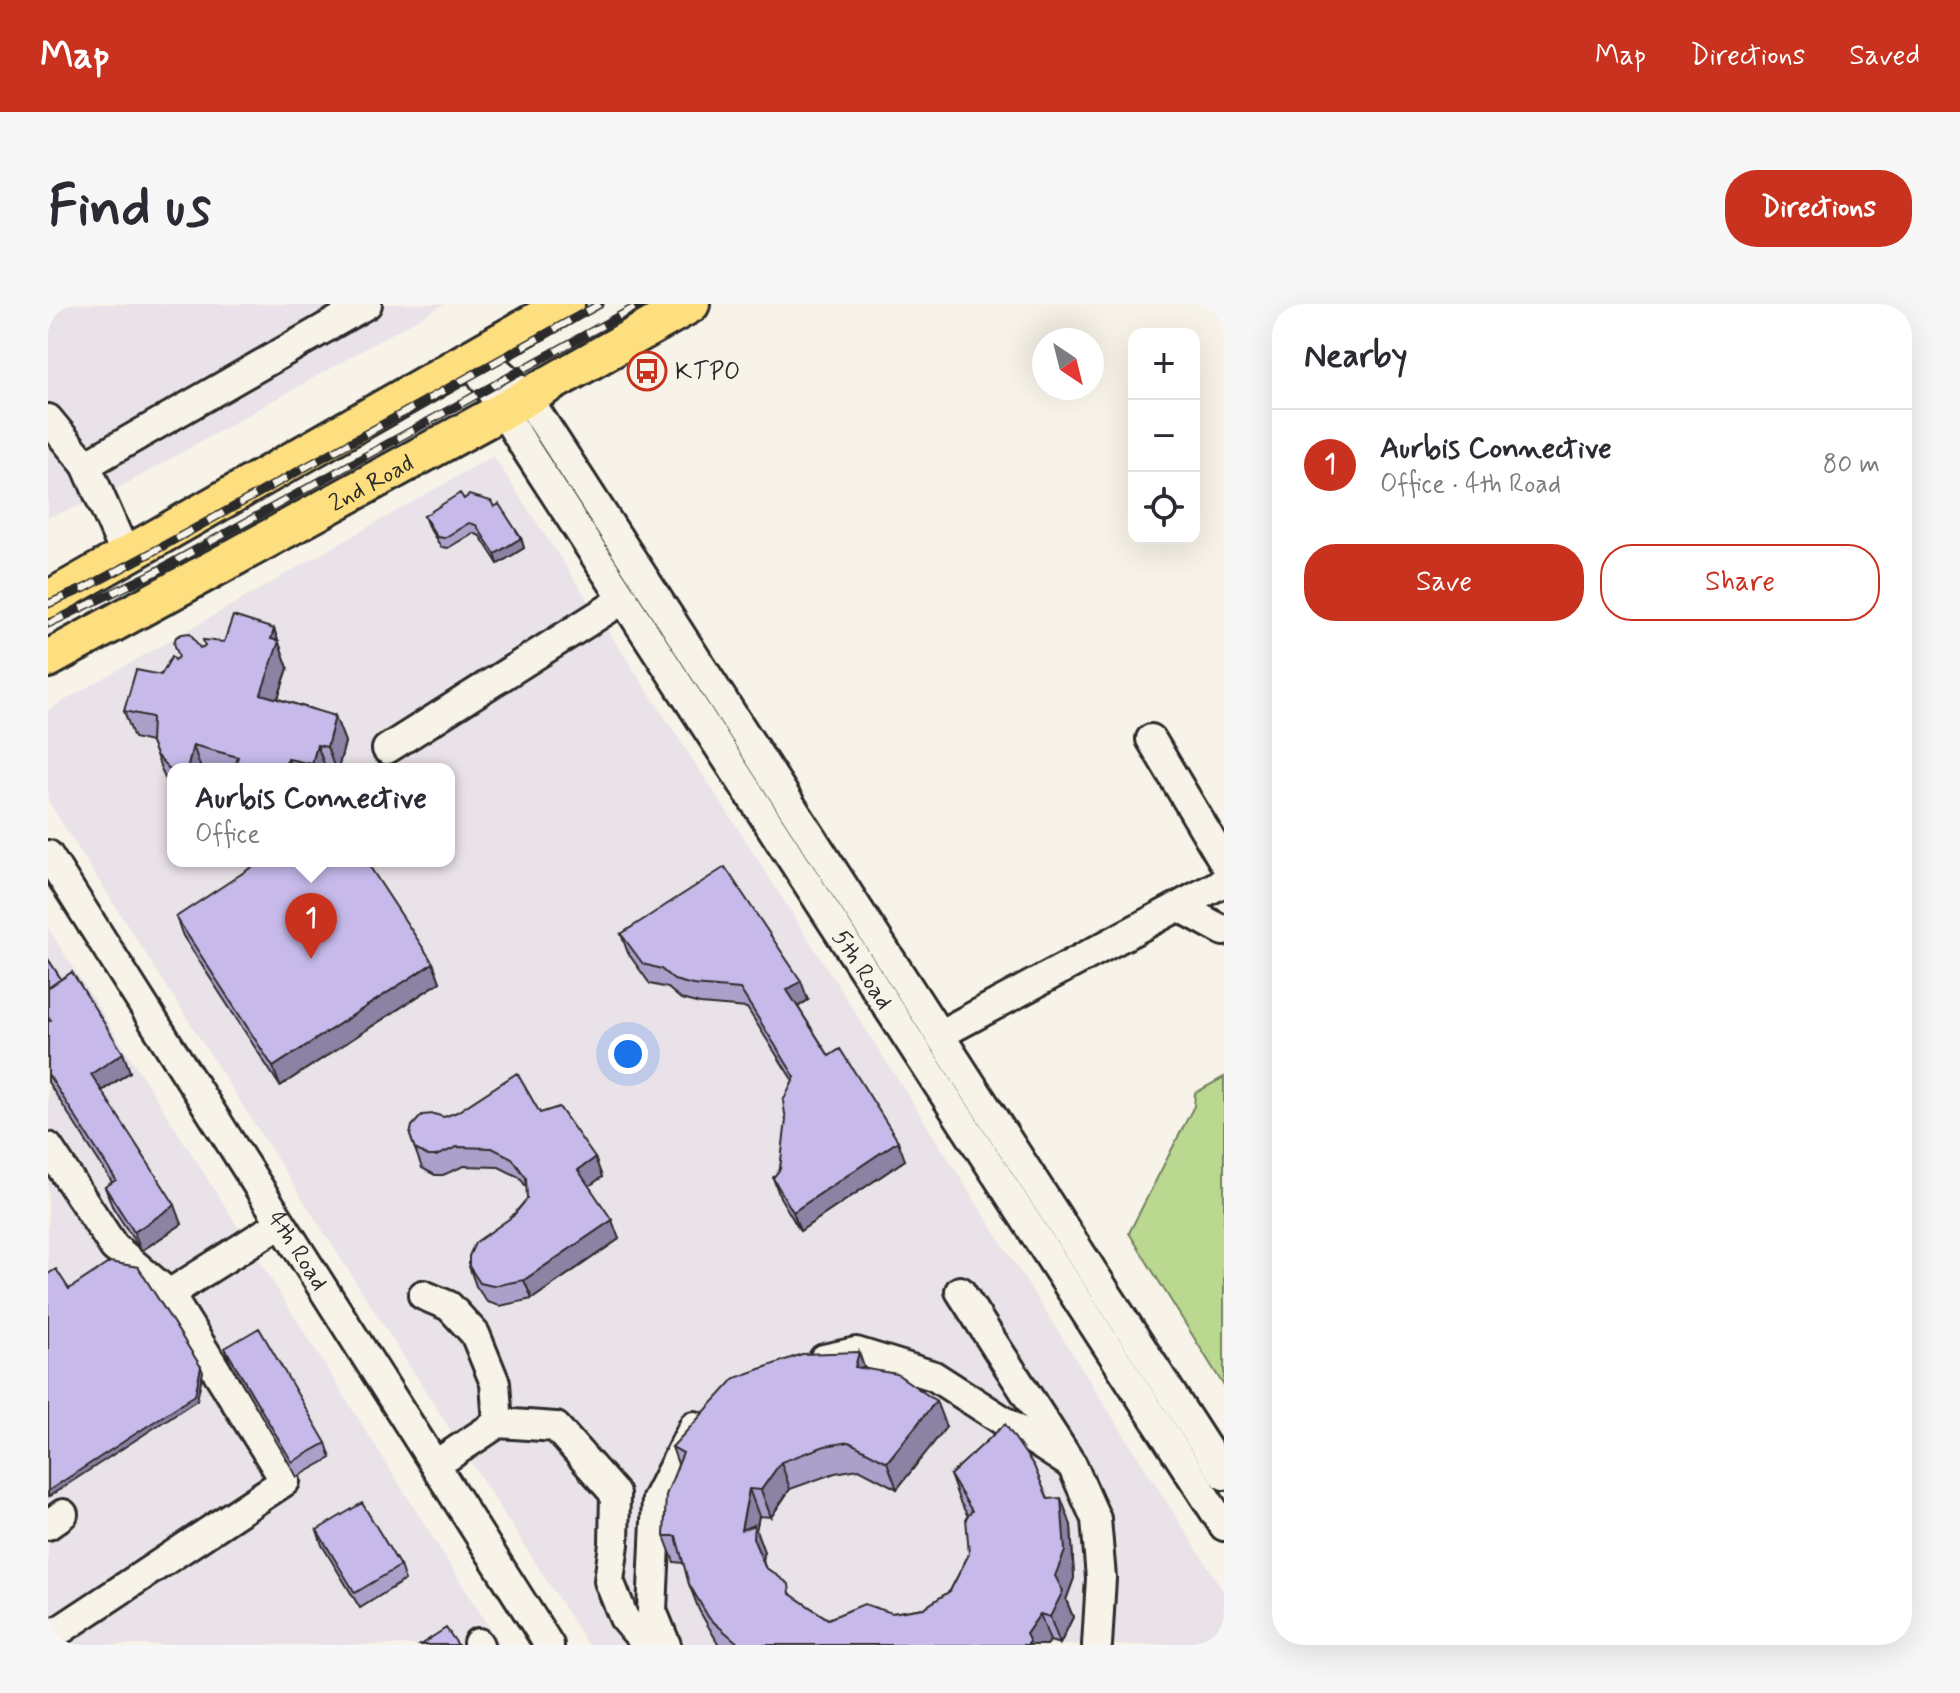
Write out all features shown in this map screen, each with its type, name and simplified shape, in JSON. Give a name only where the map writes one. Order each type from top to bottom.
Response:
[{"type":"main road","points":[[48,600],[127,558],[566,304]]},
{"type":"main road","name":"2nd Road","points":[[48,659],[691,304]]},
{"type":"street","points":[[86,465],[367,304]]},
{"type":"street","points":[[475,356],[514,404]]},
{"type":"street","name":"5th Road","points":[[514,404],[624,599],[867,949],[939,1035],[956,1086],[1224,1526]]},
{"type":"street","name":"5th Road","points":[[514,404],[956,1086],[1224,1475]]},
{"type":"street","points":[[48,419],[86,465],[127,558]]},
{"type":"street","points":[[387,749],[624,599]]},
{"type":"street","points":[[1151,739],[1224,862]]},
{"type":"street","name":"4th Road","points":[[48,855],[549,1645]]},
{"type":"street","points":[[939,1035],[1224,882]]},
{"type":"street","points":[[1180,907],[1224,931]]},
{"type":"street","points":[[48,1147],[114,1247],[169,1294],[285,1481],[48,1638]]},
{"type":"street","points":[[169,1294],[281,1223]]},
{"type":"street","points":[[960,1291],[1072,1465],[1096,1519],[1101,1578],[1097,1645]]},
{"type":"street","points":[[423,1295],[449,1306],[475,1334],[495,1383],[498,1423]]},
{"type":"street","points":[[802,1364],[856,1352],[934,1376],[1072,1465]]},
{"type":"street","points":[[666,1645],[652,1611],[657,1499],[695,1424],[717,1407]]},
{"type":"street","points":[[435,1465],[498,1423],[556,1427],[615,1494],[614,1544],[609,1581],[624,1618],[647,1645]]},
{"type":"shaded area","points":[[48,304],[444,304],[99,499],[48,517]]},
{"type":"shaded area","points":[[493,456],[737,827],[1224,1592],[1224,1645],[588,1645],[48,801],[48,710]]},
{"type":"shaded area","points":[[48,928],[249,1244],[500,1645],[48,1645]]},
{"type":"green space","points":[[1224,1077],[1224,1386],[1129,1233],[1194,1106],[1195,1093]]},
{"type":"building","points":[[460,493],[464,499],[469,495],[491,501],[494,507],[499,504],[521,538],[495,554],[476,525],[469,523],[444,538],[437,537],[424,516]]},
{"type":"building","points":[[233,616],[274,629],[271,639],[279,641],[261,694],[335,716],[327,747],[317,745],[312,763],[288,759],[286,763],[236,763],[238,757],[193,745],[188,763],[167,763],[167,767],[156,755],[151,743],[152,717],[124,711],[136,670],[161,675],[172,656],[175,660],[179,657],[174,643],[176,637],[182,634],[190,633],[200,648],[205,646],[203,640],[224,642]]},
{"type":"building","points":[[252,867],[370,867],[433,963],[273,1067],[176,917]]},
{"type":"building","points":[[725,867],[801,981],[787,990],[829,1056],[840,1049],[898,1141],[793,1212],[773,1178],[780,1169],[786,1120],[783,1101],[795,1077],[740,989],[674,980],[661,969],[643,964],[621,934]]},
{"type":"building","points":[[48,959],[61,979],[48,988]]},
{"type":"building","points":[[72,972],[123,1053],[91,1074],[175,1205],[134,1232],[105,1187],[116,1180],[48,1074],[48,1022],[51,1020],[48,1016],[48,988]]},
{"type":"building","points":[[517,1073],[540,1113],[559,1107],[595,1158],[578,1170],[612,1220],[524,1280],[493,1286],[480,1283],[469,1266],[469,1256],[475,1243],[513,1216],[527,1199],[526,1178],[512,1158],[492,1148],[457,1147],[428,1156],[415,1149],[410,1135],[412,1126],[422,1115],[444,1117],[457,1112]]},
{"type":"building","points":[[110,1262],[138,1267],[201,1367],[195,1395],[48,1491],[48,1274],[56,1269],[69,1289]]},
{"type":"building","points":[[259,1328],[326,1443],[292,1462],[225,1348]]},
{"type":"building","points":[[859,1352],[855,1367],[897,1374],[936,1401],[887,1462],[849,1442],[825,1446],[781,1462],[761,1490],[749,1489],[741,1530],[754,1525],[753,1538],[765,1567],[789,1584],[790,1594],[828,1619],[864,1604],[892,1613],[924,1608],[950,1591],[969,1554],[966,1518],[972,1511],[950,1475],[1005,1424],[1034,1466],[1048,1499],[1061,1498],[1065,1551],[1055,1576],[1063,1591],[1050,1617],[1040,1614],[1026,1634],[1030,1642],[1027,1645],[740,1645],[709,1618],[689,1584],[676,1536],[664,1536],[666,1495],[683,1453],[672,1447],[735,1378],[802,1354]]},
{"type":"building","points":[[362,1503],[400,1566],[355,1593],[317,1530]]},
{"type":"building","points":[[446,1628],[458,1645],[420,1645]]},
{"type":"railway","points":[[48,604],[145,556],[600,304]]},
{"type":"railway","points":[[48,624],[150,575],[641,304]]},
{"type":"place","name":"KTPO","points":[[647,371]]},
{"type":"place","name":"Aurbis Connective","points":[[311,959]]}]
